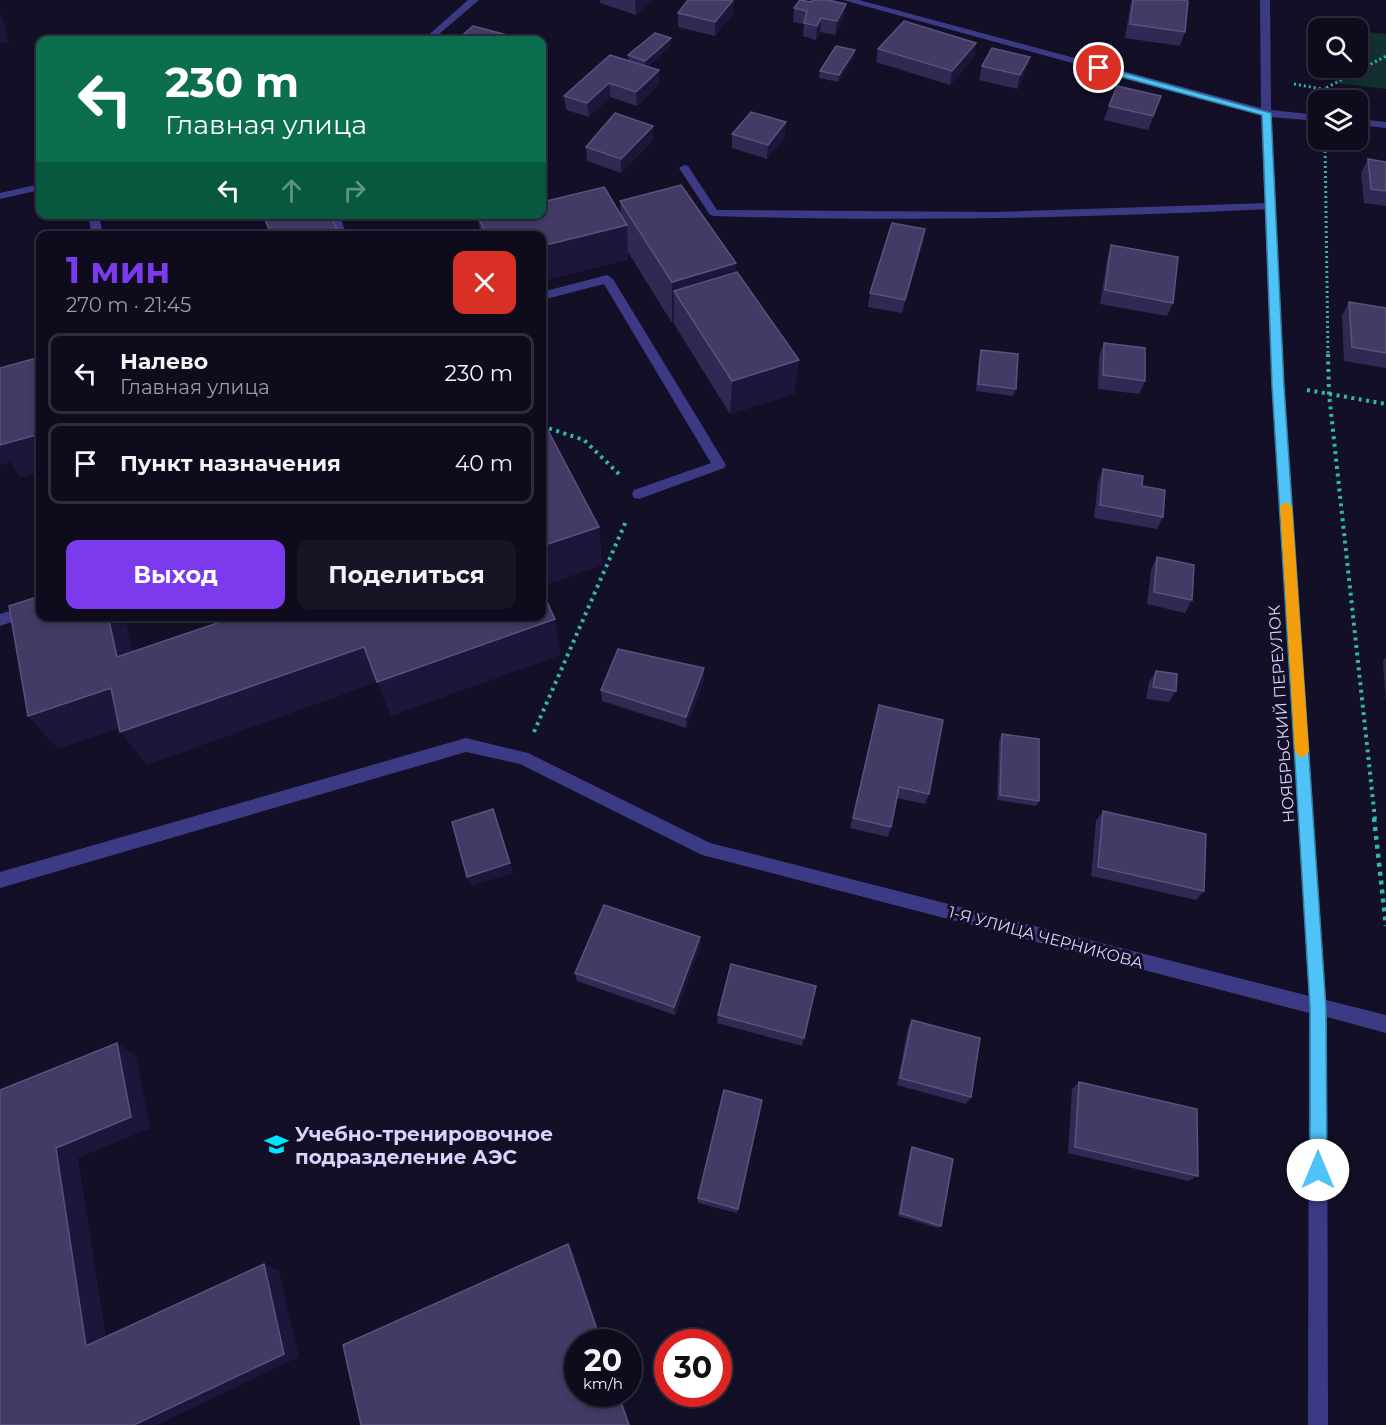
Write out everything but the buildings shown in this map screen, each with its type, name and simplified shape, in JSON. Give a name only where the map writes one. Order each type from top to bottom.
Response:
[{"type":"street","points":[[432,36],[474,0]]},
{"type":"street","points":[[848,0],[1266,113],[1308,117]]},
{"type":"street","name":"НОЯБРЬСКИЙ ПЕРЕУЛОК","points":[[1265,0],[1266,113],[1278,386],[1318,1008],[1318,1425]]},
{"type":"street","points":[[1368,123],[1386,125]]},
{"type":"street","points":[[684,168],[714,213],[951,218],[1085,215],[1270,206]]},
{"type":"street","points":[[0,196],[36,188]]},
{"type":"street","points":[[546,295],[607,279],[719,465],[639,494]]},
{"type":"street","points":[[0,620],[36,609]]},
{"type":"street","name":"1-Я УЛИЦА ЧЕРНИКОВА","points":[[0,880],[466,745],[523,758],[706,849],[1386,1024]]},
{"type":"street","points":[[0,871],[0,880]]},
{"type":"path","points":[[1324,89],[1386,56]]},
{"type":"path","points":[[1266,80],[1332,90]]},
{"type":"path","points":[[1325,150],[1329,394],[1386,926]]},
{"type":"path","points":[[1278,386],[1386,404]]},
{"type":"path","points":[[523,758],[639,494],[584,440],[546,427]]},
{"type":"green space","points":[[1368,32],[1386,34],[1386,89],[1336,83],[1336,78],[1368,78]]},
{"type":"slow traffic","points":[[1286,506],[1302,752]]},
{"type":"place","name":"Учебно-тренировочное подразделение АЭС","points":[[277,1145]]},
{"type":"route","points":[[1099,68],[1266,113],[1278,386],[1318,1008],[1318,1170]]}]
